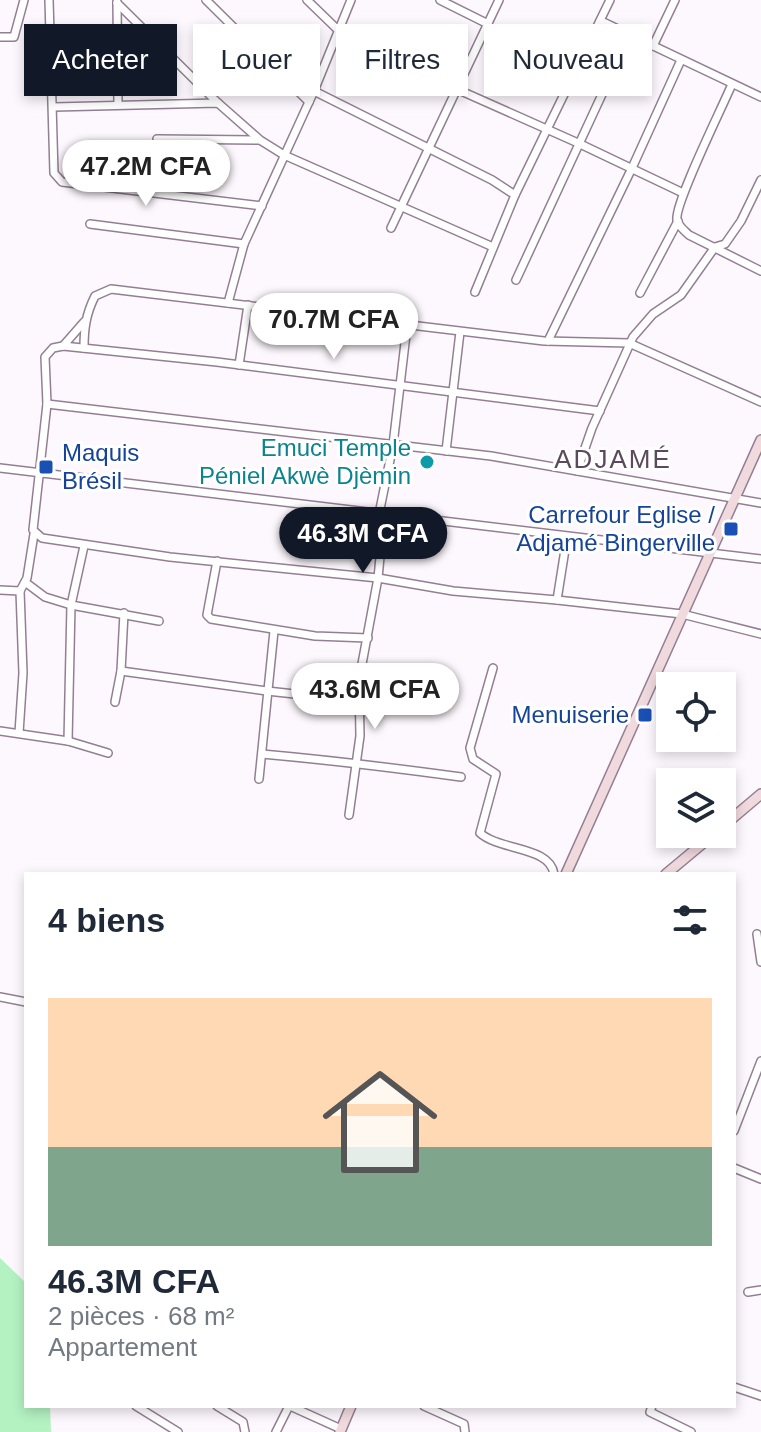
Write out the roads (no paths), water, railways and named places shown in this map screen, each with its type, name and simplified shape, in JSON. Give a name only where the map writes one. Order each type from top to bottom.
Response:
[{"type":"street","points":[[0,37],[14,37],[24,0]]},
{"type":"street","points":[[49,0],[54,173],[62,182],[262,206]]},
{"type":"street","points":[[206,0],[309,102]]},
{"type":"street","points":[[307,0],[336,28]]},
{"type":"street","points":[[341,24],[351,0]]},
{"type":"street","points":[[440,0],[488,24],[499,0]]},
{"type":"street","points":[[475,292],[515,195],[610,0]]},
{"type":"street","points":[[675,0],[653,46],[761,97]]},
{"type":"street","points":[[117,1],[118,104]]},
{"type":"street","points":[[117,1],[218,103],[260,140],[284,155],[493,247]]},
{"type":"street","points":[[601,21],[608,24]]},
{"type":"street","points":[[468,69],[484,33]]},
{"type":"street","points":[[320,76],[336,35]]},
{"type":"street","points":[[548,341],[681,60]]},
{"type":"street","points":[[640,293],[678,221],[683,193],[732,84]]},
{"type":"street","points":[[468,93],[683,193]]},
{"type":"street","points":[[320,94],[492,180],[515,195]]},
{"type":"street","points":[[228,303],[244,244],[312,96]]},
{"type":"street","points":[[391,228],[455,96]]},
{"type":"street","points":[[516,280],[600,96]]},
{"type":"street","points":[[54,107],[218,103]]},
{"type":"street","points":[[157,139],[260,140]]},
{"type":"street","points":[[577,471],[629,343],[641,325],[681,295],[715,247],[725,244],[760,186]]},
{"type":"street","points":[[678,221],[689,235],[761,271]]},
{"type":"street","points":[[90,224],[244,244]]},
{"type":"street","points":[[63,346],[84,322],[95,296],[111,289],[460,332],[548,341],[629,343],[761,402]]},
{"type":"street","points":[[239,365],[248,305]]},
{"type":"street","points":[[84,322],[84,348]]},
{"type":"street","points":[[349,815],[353,805],[360,736],[359,680],[378,578],[381,514],[402,385],[407,326]]},
{"type":"street","points":[[446,451],[460,332]]},
{"type":"street","points":[[19,733],[23,673],[20,591],[25,582],[34,534],[47,404],[45,357],[51,350],[63,346],[239,365],[600,411]]},
{"type":"street","points":[[47,404],[491,456],[761,503]]},
{"type":"street","points":[[567,872],[761,440]]},
{"type":"street","points":[[0,468],[761,559]]},
{"type":"street","points":[[34,534],[84,546],[378,578],[453,591],[682,614],[761,634]]},
{"type":"street","points":[[557,600],[567,537]]},
{"type":"street","points":[[68,741],[71,605],[84,546]]},
{"type":"street","points":[[217,561],[207,615],[211,619],[274,631],[368,638]]},
{"type":"street","points":[[25,582],[45,597],[71,605],[159,621]]},
{"type":"street","points":[[0,590],[20,591]]},
{"type":"street","points":[[115,702],[121,671],[124,613]]},
{"type":"street","points":[[259,779],[274,631]]},
{"type":"street","points":[[493,668],[470,748],[473,759],[496,774],[480,833],[503,845],[547,858],[553,864],[554,872]]},
{"type":"street","points":[[121,671],[359,701]]},
{"type":"street","points":[[0,731],[68,741],[108,753]]},
{"type":"street","points":[[262,754],[356,762],[398,771],[461,777]]},
{"type":"street","points":[[736,815],[761,794]]},
{"type":"street","points":[[668,872],[697,848]]},
{"type":"street","points":[[757,934],[761,962]]},
{"type":"street","points":[[0,997],[24,1002]]},
{"type":"street","points":[[736,1126],[761,1061]]},
{"type":"street","points":[[736,1169],[761,1179]]},
{"type":"street","points":[[748,1292],[761,1290]]},
{"type":"street","points":[[736,1388],[761,1396]]},
{"type":"street","points":[[139,1408],[178,1432]]},
{"type":"street","points":[[220,1408],[243,1422],[245,1432]]},
{"type":"street","points":[[276,1432],[288,1408]]},
{"type":"street","points":[[293,1408],[340,1430],[350,1408]]},
{"type":"street","points":[[428,1408],[464,1424],[465,1432]]},
{"type":"street","points":[[651,1408],[650,1412],[671,1428],[691,1432]]},
{"type":"place","name":"Emuci Temple Péniel Akwè Djèmin","points":[[427,462]]},
{"type":"place","name":"Maquis Brésil","points":[[46,467]]},
{"type":"place","name":"Carrefour Eglise / Adjamé Bingerville","points":[[731,529]]},
{"type":"place","name":"Menuiserie","points":[[645,715]]},
{"type":"district","name":"ADJAMÉ","points":[[613,459]]}]
